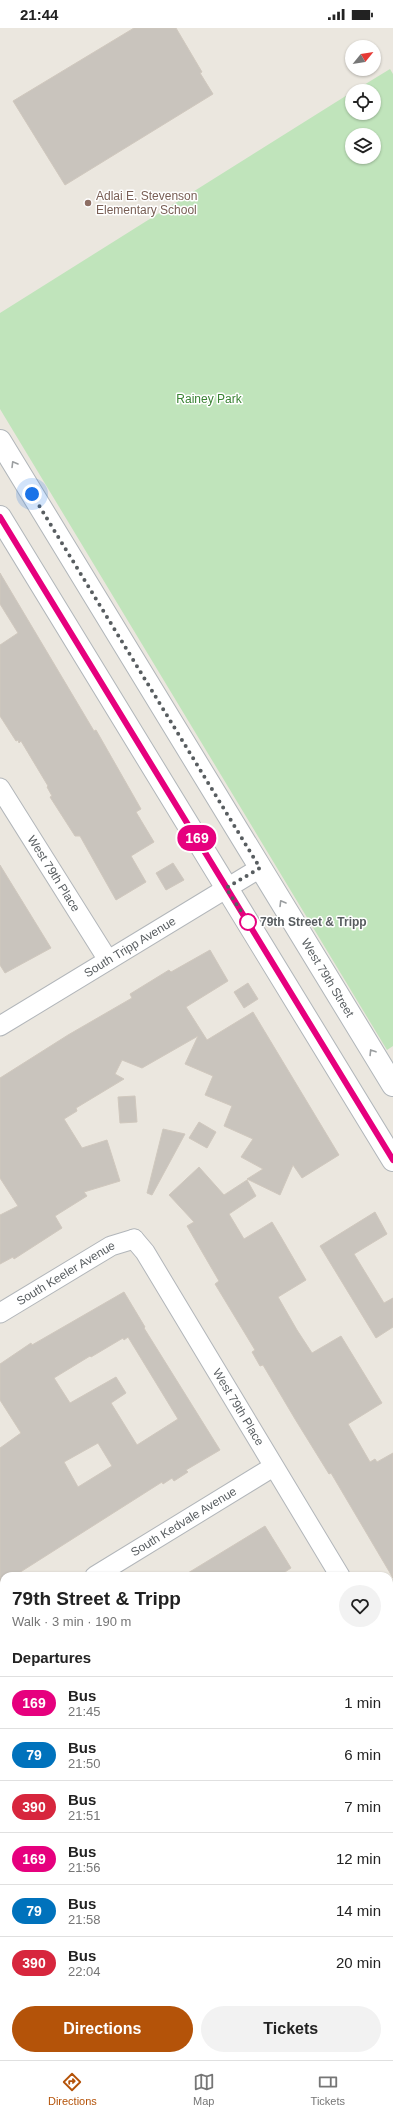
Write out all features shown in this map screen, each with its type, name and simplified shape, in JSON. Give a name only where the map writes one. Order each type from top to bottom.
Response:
[{"type":"main road","name":"West 79th Street","points":[[0,441],[393,1085]]},
{"type":"main road","points":[[0,517],[393,1160]]},
{"type":"street","name":"West 79th Place","points":[[0,788],[108,960]]},
{"type":"street","name":"South Tripp Avenue","points":[[0,1026],[260,868]]},
{"type":"street","name":"West 79th Place","points":[[134,1231],[273,1468],[338,1572]]},
{"type":"street","name":"South Keeler Avenue","points":[[0,1313],[134,1231]]},
{"type":"street","name":"South Kedvale Avenue","points":[[102,1572],[273,1468]]},
{"type":"green space","name":"Rainey Park","points":[[390,69],[393,74],[393,1046],[387,1050],[0,409],[0,313],[345,96],[345,120],[381,120],[381,84],[365,84],[381,76]]},
{"type":"building","points":[[134,28],[176,28],[213,94],[65,185],[13,101]]},
{"type":"building","points":[[0,573],[94,731],[96,730],[141,809],[136,812],[154,842],[131,856],[146,882],[116,900],[80,836],[75,836],[50,797],[52,796],[47,787],[48,786],[21,741],[19,743],[18,740],[16,741],[0,716],[0,645],[18,633],[0,604]]},
{"type":"building","points":[[173,863],[184,880],[166,890],[156,873]]},
{"type":"building","points":[[0,865],[51,948],[5,973],[0,965]]},
{"type":"building","points":[[210,950],[228,981],[186,1007],[207,1040],[253,1012],[339,1155],[302,1178],[293,1165],[280,1195],[247,1179],[263,1169],[241,1157],[253,1139],[224,1126],[232,1106],[205,1095],[213,1076],[185,1064],[198,1036],[142,1068],[122,1060],[115,1074],[124,1079],[76,1108],[77,1111],[64,1119],[82,1148],[107,1140],[120,1181],[84,1192],[87,1196],[55,1216],[62,1228],[14,1259],[13,1257],[0,1264],[0,1215],[18,1206],[0,1178],[0,1078],[68,1035],[132,998],[130,994],[169,970],[171,972]]},
{"type":"building","points":[[248,983],[258,999],[244,1008],[234,992]]},
{"type":"building","points":[[135,1096],[137,1122],[120,1123],[118,1097]]},
{"type":"building","points":[[199,1122],[216,1132],[207,1148],[189,1138]]},
{"type":"building","points":[[163,1129],[185,1134],[152,1195],[147,1193]]},
{"type":"building","points":[[199,1167],[224,1195],[247,1180],[256,1196],[229,1214],[244,1239],[272,1222],[281,1237],[306,1280],[278,1297],[297,1330],[312,1353],[341,1336],[382,1403],[348,1424],[370,1462],[375,1459],[377,1462],[393,1453],[393,1572],[389,1572],[331,1473],[329,1474],[263,1365],[260,1366],[252,1352],[255,1350],[215,1284],[219,1281],[187,1226],[194,1222],[169,1195]]},
{"type":"building","points":[[375,1212],[387,1234],[354,1254],[384,1303],[393,1298],[393,1327],[376,1338],[320,1246]]},
{"type":"building","points":[[124,1292],[145,1327],[144,1328],[220,1450],[186,1470],[188,1472],[174,1481],[172,1478],[163,1484],[162,1482],[22,1571],[0,1572],[0,1448],[21,1433],[0,1400],[0,1364],[31,1343],[32,1345]],"holes":[[[128,1337],[178,1419],[137,1445],[111,1403],[126,1393],[116,1377],[70,1403],[54,1378],[90,1356],[91,1357],[123,1338],[124,1340]],[[98,1443],[112,1466],[78,1487],[64,1462]]]},
{"type":"building","points":[[265,1526],[291,1568],[285,1572],[190,1572]]},
{"type":"bus line","name":"169","points":[[0,517],[393,1160]]},
{"type":"place","name":"Adlai E. Stevenson Elementary School","points":[[88,203]]},
{"type":"place","name":"79th Street & Tripp","points":[[248,922]]},
{"type":"route","points":[[32,494],[260,868],[226,888],[248,922]]}]
